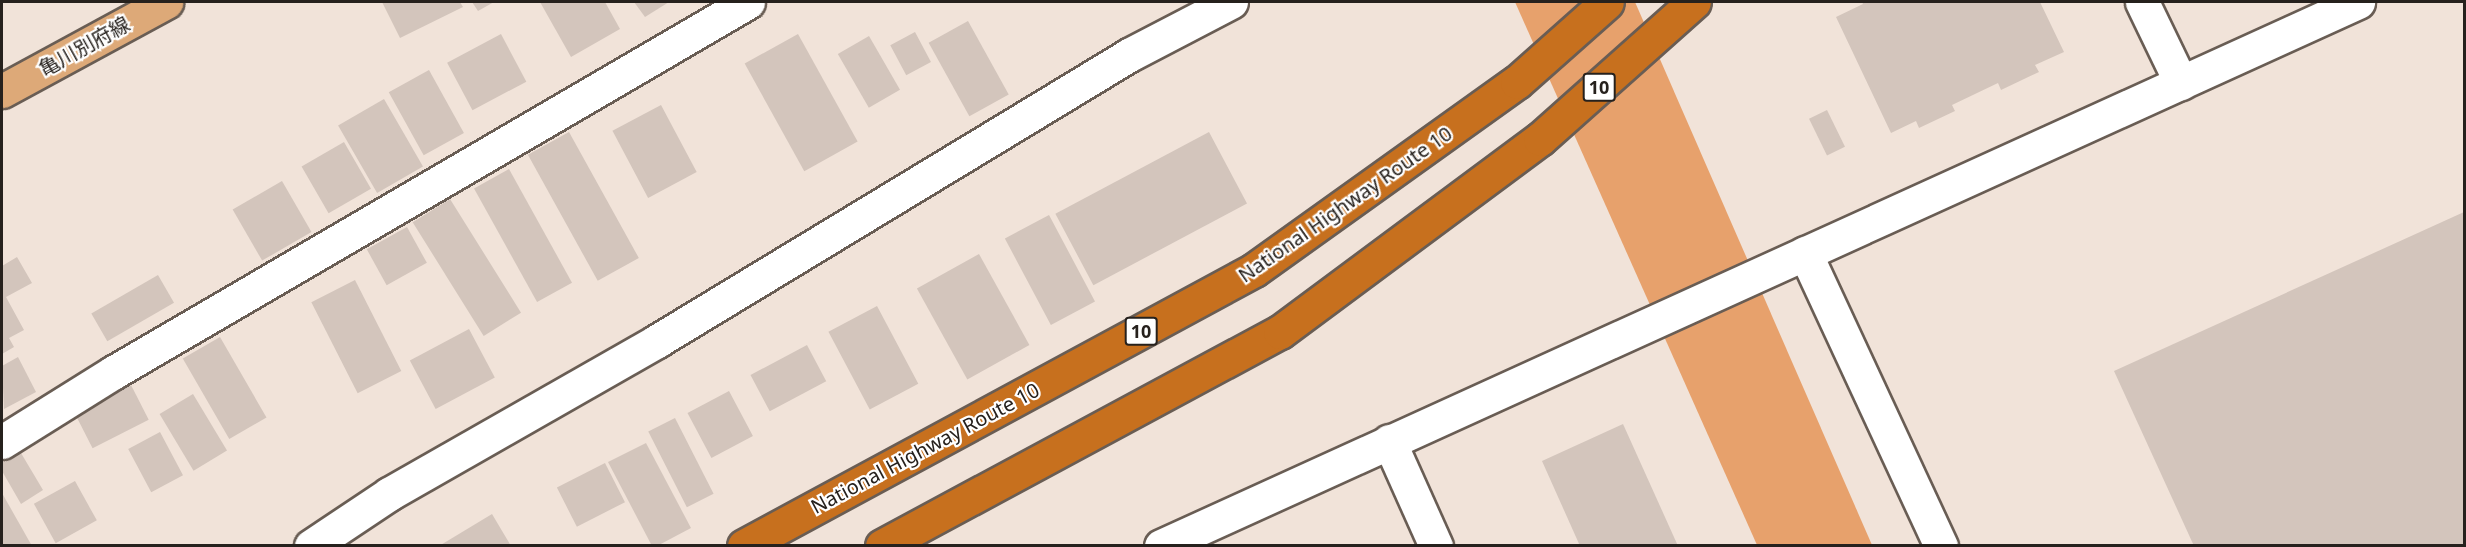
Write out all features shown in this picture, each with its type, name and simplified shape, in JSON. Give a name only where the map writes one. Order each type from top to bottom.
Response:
[{"type":"highway","name":"National Highway Route 10","points":[[744,546],[1254,270],[1517,82],[1607,2]]},
{"type":"highway","name":"10","points":[[882,546],[1280,332],[1540,140],[1694,2]]},
{"type":"main road","name":"亀川別府線","points":[[2,91],[166,2]]},
{"type":"street","points":[[2,442],[114,372],[748,2]]},
{"type":"street","points":[[311,546],[389,494],[657,341],[1129,55],[1231,2]]},
{"type":"street","points":[[2142,2],[2181,83]]},
{"type":"street","points":[[1161,546],[2358,2]]},
{"type":"street","points":[[1798,256],[1941,546]]},
{"type":"street","points":[[1389,441],[1436,546]]},
{"type":"shaded area","points":[[1515,2],[1635,2],[1872,545],[1757,545]]},
{"type":"building","points":[[382,2],[460,2],[463,7],[400,38]]},
{"type":"building","points":[[472,2],[494,2],[478,11]]},
{"type":"building","points":[[540,2],[605,2],[620,29],[571,57]]},
{"type":"building","points":[[634,2],[669,2],[645,17]]},
{"type":"building","points":[[1862,2],[2040,2],[2064,52],[2035,65],[2039,72],[2001,90],[1998,83],[1952,105],[1955,111],[1919,128],[1916,121],[1891,133],[1836,17],[1863,4]]},
{"type":"building","points":[[968,21],[1009,94],[969,116],[929,43]]},
{"type":"building","points":[[915,32],[931,62],[906,75],[890,45]]},
{"type":"building","points":[[501,34],[526,82],[472,110],[447,63]]},
{"type":"building","points":[[798,34],[858,142],[804,171],[745,64]]},
{"type":"building","points":[[869,36],[900,90],[869,108],[838,54]]},
{"type":"building","points":[[429,70],[464,133],[424,155],[389,92]]},
{"type":"building","points":[[384,99],[423,167],[377,193],[338,126]]},
{"type":"building","points":[[661,105],[697,172],[648,198],[612,131]]},
{"type":"building","points":[[1827,110],[1845,147],[1827,156],[1809,119]]},
{"type":"building","points":[[569,132],[639,258],[598,281],[528,155]]},
{"type":"building","points":[[1209,132],[1247,204],[1093,285],[1055,214]]},
{"type":"building","points":[[344,142],[371,189],[329,213],[302,166]]},
{"type":"building","points":[[509,169],[572,283],[537,302],[474,188]]},
{"type":"building","points":[[282,181],[312,232],[262,261],[233,210]]},
{"type":"building","points":[[450,199],[521,313],[484,336],[413,222]]},
{"type":"building","points":[[2464,212],[2464,546],[2194,546],[2114,371]]},
{"type":"building","points":[[1049,215],[1095,302],[1051,325],[1005,238]]},
{"type":"building","points":[[407,227],[427,263],[387,285],[367,249]]},
{"type":"building","points":[[979,254],[1029,345],[967,379],[917,288]]},
{"type":"building","points":[[17,257],[32,283],[6,297],[24,330],[9,338],[14,347],[2,354],[2,266]]},
{"type":"building","points":[[158,275],[174,303],[107,341],[91,314]]},
{"type":"building","points":[[355,280],[401,371],[358,393],[311,302]]},
{"type":"building","points":[[877,306],[918,384],[870,410],[828,332]]},
{"type":"building","points":[[469,329],[495,378],[436,409],[410,360]]},
{"type":"building","points":[[220,337],[266,418],[229,439],[183,358]]},
{"type":"building","points":[[807,345],[826,381],[770,411],[750,375]]},
{"type":"building","points":[[18,357],[36,392],[4,409],[2,366]]},
{"type":"building","points":[[131,385],[149,420],[93,448],[75,414]]},
{"type":"building","points":[[729,391],[753,436],[711,458],[688,413]]},
{"type":"building","points":[[193,394],[227,451],[194,471],[160,414]]},
{"type":"building","points":[[675,418],[714,494],[687,507],[648,432]]},
{"type":"building","points":[[1623,424],[1678,546],[1580,546],[1542,461]]},
{"type":"building","points":[[160,432],[183,475],[151,492],[128,449]]},
{"type":"building","points":[[646,443],[691,528],[657,546],[652,546],[608,462]]},
{"type":"building","points":[[18,448],[43,490],[21,504],[2,471],[2,458]]},
{"type":"building","points":[[605,463],[625,502],[577,527],[557,488]]},
{"type":"building","points":[[75,481],[97,520],[56,543],[34,504]]},
{"type":"building","points":[[2,493],[32,546],[2,546]]},
{"type":"building","points":[[492,514],[511,546],[439,546]]}]
